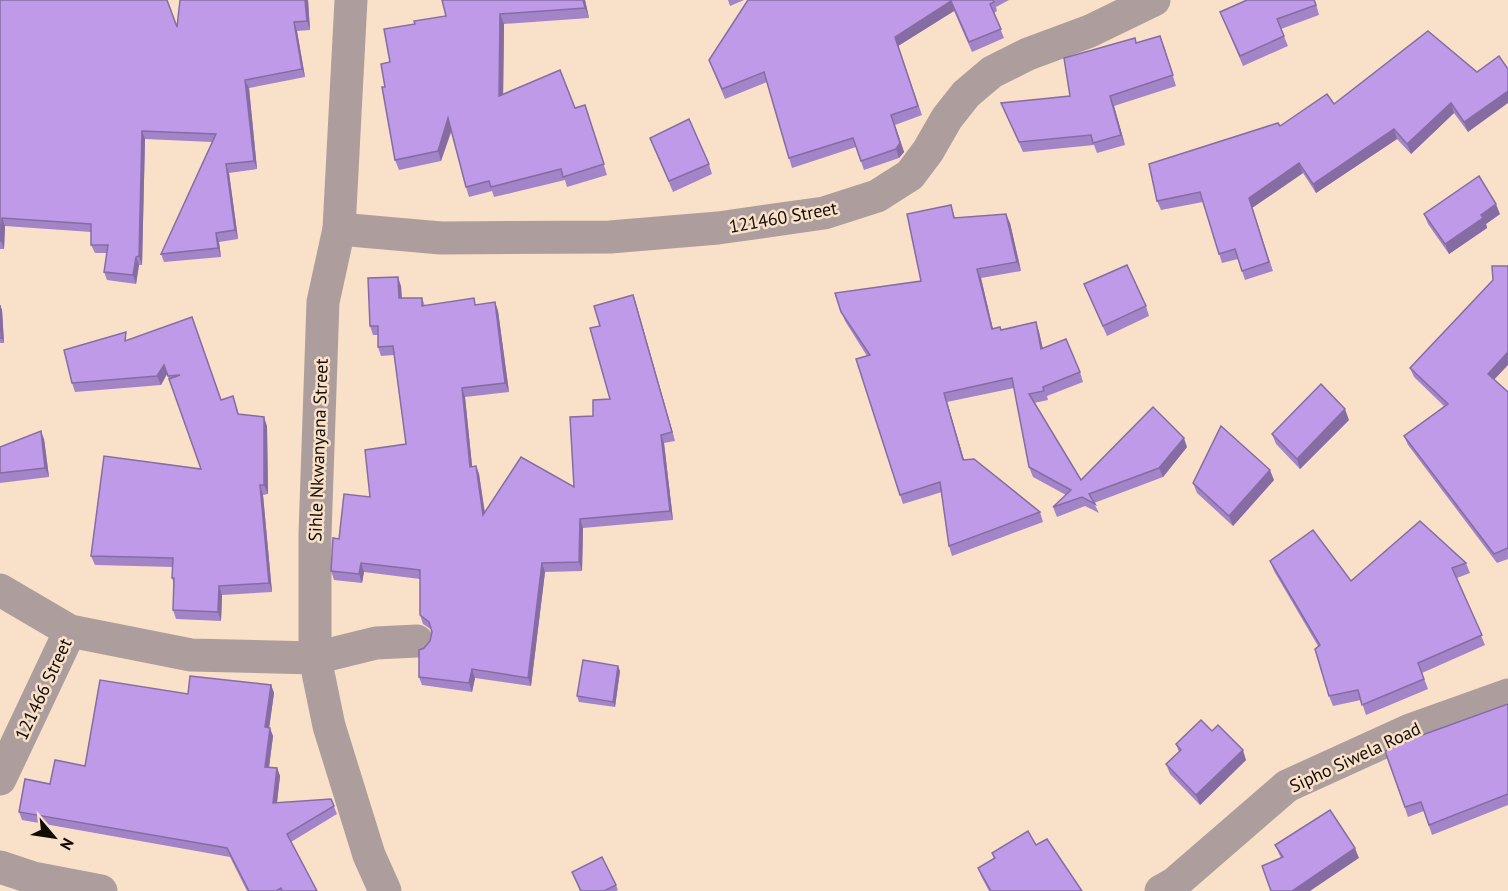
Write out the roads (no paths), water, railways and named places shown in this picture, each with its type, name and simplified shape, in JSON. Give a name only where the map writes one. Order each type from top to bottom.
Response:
[{"type":"street","name":"Sihle Nkwanyana Street","points":[[351,0],[339,229],[323,312],[315,534],[315,658],[329,726],[369,855],[385,891]]},
{"type":"street","name":"121460 Street","points":[[339,229],[441,238],[610,237],[718,228],[824,213],[877,196],[910,176],[947,118],[966,94],[992,72],[1028,54],[1090,31],[1155,0]]},
{"type":"street","points":[[0,590],[70,631],[191,655],[315,658],[376,643],[417,641]]},
{"type":"street","name":"121466 Street","points":[[0,779],[70,631]]},
{"type":"street","name":"Sipho Siwela Road","points":[[1161,891],[1175,882],[1287,786],[1410,730],[1508,695]]},
{"type":"street","points":[[0,867],[33,878],[101,891]]}]
